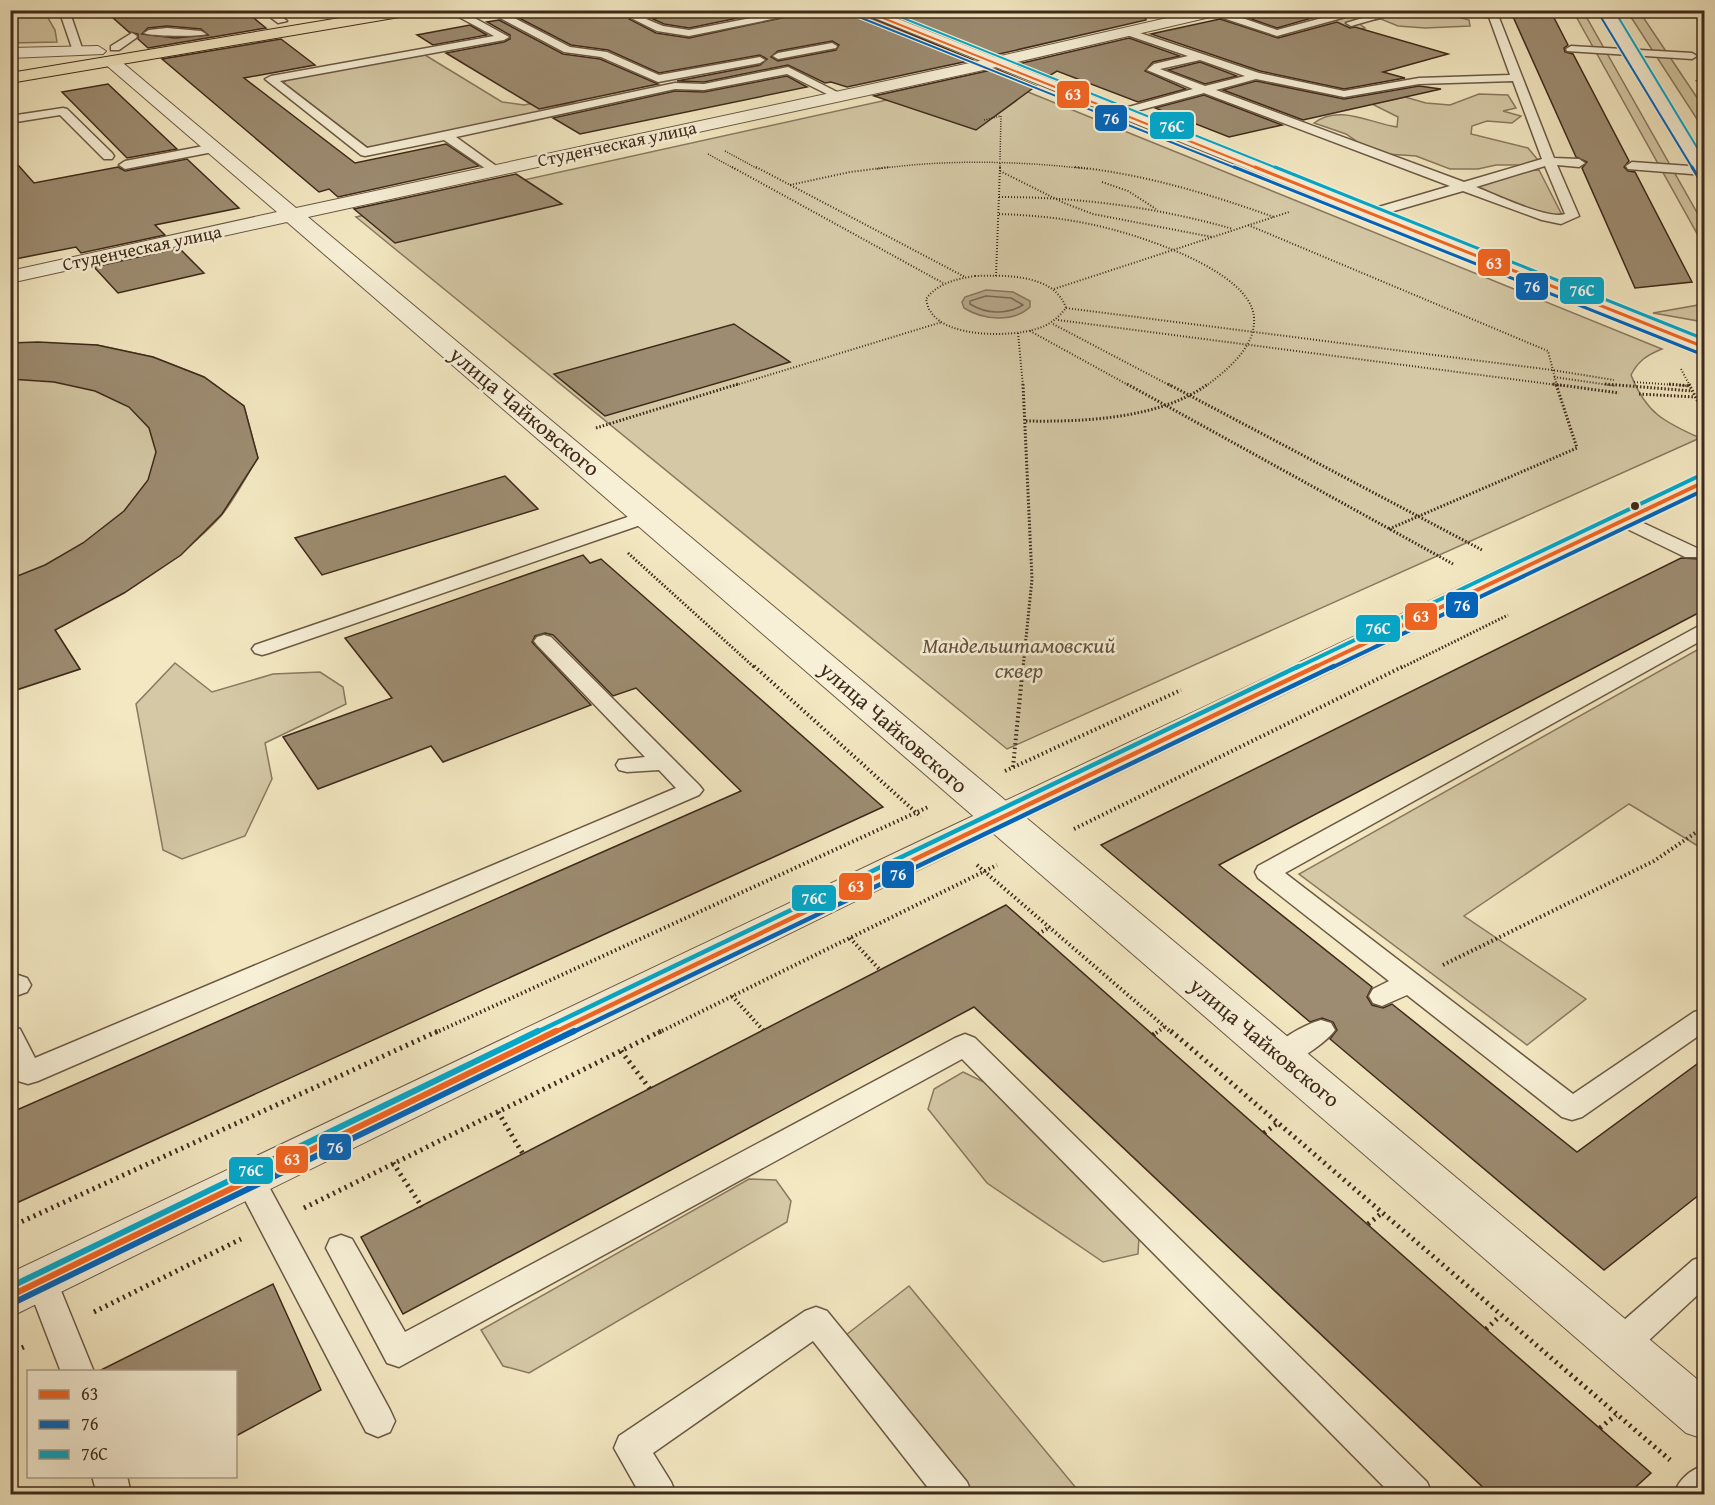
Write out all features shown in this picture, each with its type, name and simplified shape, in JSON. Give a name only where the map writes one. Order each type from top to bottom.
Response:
[{"type":"main road","points":[[10,78],[108,53],[201,34],[347,10]]},
{"type":"main road","points":[[10,65],[417,10]]},
{"type":"street","points":[[862,10],[1704,347]]},
{"type":"street","points":[[1605,10],[1704,172]]},
{"type":"street","name":"Студенческая улица","points":[[10,277],[837,95],[993,63],[1218,11]]},
{"type":"street","points":[[10,53],[78,51],[108,53]]},
{"type":"street","name":"улица Чайковского","points":[[108,53],[214,148],[1704,1416]]},
{"type":"street","points":[[10,1296],[1000,816],[1704,482]]},
{"type":"lane","points":[[64,10],[78,51]]},
{"type":"lane","points":[[266,10],[282,21]]},
{"type":"lane","points":[[451,10],[504,37],[271,79],[364,152],[675,86],[704,87],[788,70],[837,95]]},
{"type":"lane","points":[[493,12],[511,10]]},
{"type":"lane","points":[[674,10],[636,18],[661,29],[689,33],[811,10]]},
{"type":"lane","points":[[1281,32],[1366,10]]},
{"type":"lane","points":[[1200,57],[1158,66],[1152,70],[1542,216],[1561,220],[1572,216],[1548,161],[1517,78],[1510,46],[1492,12],[1438,10]]},
{"type":"lane","points":[[1614,10],[1662,13]]},
{"type":"lane","points":[[1218,11],[1295,38]]},
{"type":"lane","points":[[493,12],[568,50],[603,54],[658,80],[832,46]]},
{"type":"lane","points":[[1281,32],[1317,32],[1395,12]]},
{"type":"lane","points":[[149,33],[167,31],[201,34]]},
{"type":"lane","points":[[1128,32],[1256,76],[1344,94],[1419,81],[1517,78]]},
{"type":"lane","points":[[108,53],[132,36]]},
{"type":"lane","points":[[1571,49],[1692,56]]},
{"type":"lane","points":[[778,56],[859,91]]},
{"type":"lane","points":[[1118,113],[1256,76]]},
{"type":"lane","points":[[10,120],[63,111],[108,156]]},
{"type":"lane","points":[[446,136],[495,171]]},
{"type":"lane","points":[[125,165],[214,148]]},
{"type":"lane","points":[[1370,214],[1548,161],[1579,163]]},
{"type":"lane","points":[[1632,166],[1704,172]]},
{"type":"lane","points":[[262,649],[648,516]]},
{"type":"lane","points":[[1624,520],[1692,553]]},
{"type":"lane","points":[[1704,631],[1267,872],[1572,1109],[1704,1019]]},
{"type":"lane","points":[[10,1036],[28,1072],[692,790],[544,641]]},
{"type":"lane","points":[[627,765],[664,763]]},
{"type":"lane","points":[[1382,996],[1408,982]]},
{"type":"lane","points":[[1281,1056],[1321,1030]]},
{"type":"lane","points":[[341,1248],[399,1352],[965,1045],[1415,1494]]},
{"type":"lane","points":[[250,1180],[378,1421]]},
{"type":"lane","points":[[1620,1345],[1704,1270]]},
{"type":"lane","points":[[42,1281],[78,1370]]},
{"type":"lane","points":[[659,1494],[631,1448],[816,1321],[955,1494]]},
{"type":"lane","points":[[110,1478],[114,1494]]},
{"type":"path","points":[[984,120],[1001,116],[996,276]]},
{"type":"path","points":[[718,147],[965,278]]},
{"type":"path","points":[[702,151],[944,284]]},
{"type":"path","points":[[790,185],[834,174],[901,165],[958,162],[1023,163],[1085,169],[1166,182],[1230,199],[1274,217]]},
{"type":"path","points":[[1000,171],[1051,197],[1093,214],[1213,237]]},
{"type":"path","points":[[1102,182],[1128,191],[1157,210]]},
{"type":"path","points":[[999,197],[1051,197],[1121,204],[1157,210],[1234,230]]},
{"type":"path","points":[[1053,290],[1292,211]]},
{"type":"path","points":[[999,214],[1064,220],[1109,228],[1150,241],[1206,267],[1235,286],[1252,307],[1256,319],[1247,344],[1238,360],[1224,373],[1187,395],[1103,419],[1026,421]]},
{"type":"path","points":[[1248,225],[1548,351],[1577,448],[1389,529]]},
{"type":"path","points":[[996,276],[1028,280],[1053,290],[1064,298],[1066,308],[1053,324],[1030,331],[977,332],[942,322],[934,317],[926,305],[929,293],[944,284],[965,278],[996,276]]},
{"type":"path","points":[[1066,308],[1552,370],[1614,380]]},
{"type":"path","points":[[1058,320],[1619,393]]},
{"type":"path","points":[[558,440],[942,322]]},
{"type":"path","points":[[1053,324],[1483,550]]},
{"type":"path","points":[[1030,331],[1453,564]]},
{"type":"path","points":[[1013,767],[1032,579],[1026,421],[1018,333]]},
{"type":"path","points":[[1679,366],[1704,414]]},
{"type":"path","points":[[1554,377],[1616,386],[1693,391]]},
{"type":"path","points":[[1634,382],[1690,386]]},
{"type":"path","points":[[1639,394],[1696,398]]},
{"type":"path","points":[[10,1353],[1513,612]]},
{"type":"path","points":[[10,1227],[916,812],[1699,1488]]},
{"type":"path","points":[[1408,982],[1653,861],[1704,827]]},
{"type":"path","points":[[1038,934],[1050,927]]},
{"type":"path","points":[[850,938],[880,970]]},
{"type":"path","points":[[732,996],[763,1030]]},
{"type":"path","points":[[1153,1035],[1166,1026]]},
{"type":"path","points":[[621,1051],[650,1089]]},
{"type":"path","points":[[498,1112],[523,1154]]},
{"type":"path","points":[[1264,1133],[1278,1123]]},
{"type":"path","points":[[393,1164],[422,1207]]},
{"type":"path","points":[[1368,1224],[1382,1213]]},
{"type":"path","points":[[1486,1329],[1500,1316]]},
{"type":"path","points":[[1600,1428],[1616,1414]]},
{"type":"green space","points":[[1434,10],[1469,20],[1470,26],[1425,28],[1398,26],[1381,19],[1358,23],[1365,28],[1349,32],[1296,39],[1239,24],[1254,20],[1278,28],[1366,11]]},
{"type":"green space","points":[[10,11],[44,11],[55,30],[57,42],[11,43]]},
{"type":"green space","points":[[1573,11],[1583,11],[1704,225],[1704,246]]},
{"type":"green space","points":[[1627,11],[1639,11],[1704,108],[1704,130]]},
{"type":"green space","points":[[425,55],[502,102],[524,105],[564,97],[574,102],[532,114],[370,149],[284,83],[287,78]]},
{"type":"green space","name":"Мандельштамовский сквер","points":[[991,77],[1662,349],[1644,359],[1631,375],[1643,399],[1658,415],[1676,427],[1700,438],[1007,749],[356,217]]},
{"type":"green space","points":[[1479,94],[1508,95],[1516,108],[1503,111],[1521,116],[1512,123],[1487,121],[1472,126],[1471,134],[1528,148],[1538,160],[1522,165],[1450,169],[1416,156],[1387,154],[1365,147],[1346,134],[1314,123],[1334,115],[1344,115],[1397,127],[1398,117],[1372,104],[1405,97],[1426,103],[1450,105]]},
{"type":"green space","points":[[1539,170],[1561,213],[1557,216],[1543,214],[1474,187],[1523,171]]},
{"type":"green space","points":[[1704,304],[1704,322],[1653,313]]},
{"type":"green space","points":[[11,343],[97,345],[153,357],[204,377],[244,406],[258,458],[221,516],[184,551],[122,593],[55,630],[80,669],[11,692]]},
{"type":"green space","points":[[1704,646],[1704,841],[1698,846],[1629,804],[1464,916],[1586,999],[1527,1045],[1299,874]]},
{"type":"green space","points":[[175,663],[212,692],[273,674],[320,672],[343,687],[346,704],[265,743],[272,779],[245,836],[182,859],[163,850],[136,704]]},
{"type":"green space","points":[[963,1072],[986,1083],[1139,1237],[1138,1254],[1103,1262],[987,1183],[928,1109],[934,1089]]},
{"type":"green space","points":[[749,1179],[776,1180],[791,1201],[787,1222],[529,1373],[503,1366],[481,1330]]},
{"type":"green space","points":[[909,1286],[1081,1494],[970,1494],[842,1338]]},
{"type":"water","points":[[986,290],[1013,292],[1030,301],[1030,307],[1007,318],[980,315],[964,308],[962,302],[965,297]]},
{"type":"building","points":[[104,10],[244,10],[266,28],[148,48],[138,39],[138,34],[129,32]],"holes":[[[167,26],[201,29],[208,35],[175,38],[142,34],[148,28]]]},
{"type":"building","points":[[555,10],[648,10],[630,16],[629,19],[656,33],[689,38],[818,10],[853,10],[973,60],[847,87],[831,82],[825,83],[788,65],[704,82],[677,81],[760,65],[767,59],[760,55],[659,73],[608,50],[571,45],[517,17]],"holes":[[[832,41],[839,45],[836,50],[778,61],[771,57],[778,51]]]},
{"type":"building","points":[[681,10],[778,10],[689,28],[664,24],[653,19]]},
{"type":"building","points":[[883,10],[1145,10],[1146,20],[995,55]]},
{"type":"building","points":[[1261,10],[1299,10],[1319,16],[1277,28],[1240,15]]},
{"type":"building","points":[[1510,10],[1550,10],[1568,45],[1564,48],[1565,52],[1573,54],[1629,161],[1624,167],[1628,171],[1635,172],[1692,282],[1635,288],[1582,168],[1587,162],[1576,157]]},
{"type":"building","points":[[1220,19],[1278,38],[1337,22],[1350,28],[1355,27],[1448,54],[1383,72],[1405,78],[1344,89],[1260,71],[1151,34]]},
{"type":"building","points":[[499,20],[563,54],[600,59],[658,84],[539,109],[446,53],[510,39],[510,35],[487,22]]},
{"type":"building","points":[[470,25],[487,35],[433,45],[417,35]]},
{"type":"building","points":[[1129,38],[1180,56],[1153,62],[1145,71],[1186,89],[1138,102],[1057,71],[1049,76],[1018,64]]},
{"type":"building","points":[[281,39],[315,65],[244,78],[355,163],[446,144],[479,166],[338,197],[329,189],[319,192],[162,59]]},
{"type":"building","points":[[1200,62],[1237,76],[1205,84],[1168,70]]},
{"type":"building","points":[[996,69],[1036,86],[976,130],[874,96]]},
{"type":"building","points":[[787,76],[807,87],[580,134],[553,118],[675,91],[704,92]]},
{"type":"building","points":[[1256,81],[1344,99],[1419,86],[1441,89],[1303,120],[1223,90]]},
{"type":"building","points":[[108,84],[177,149],[127,158],[62,92]]},
{"type":"building","points":[[1204,95],[1282,125],[1229,137],[1155,108]]},
{"type":"building","points":[[10,156],[34,183],[118,167],[125,171],[187,159],[239,208],[155,225],[165,235],[81,253],[76,247],[10,260]]},
{"type":"building","points":[[516,174],[562,204],[395,243],[354,209]]},
{"type":"building","points":[[179,248],[204,273],[118,293],[94,267]]},
{"type":"building","points":[[734,324],[790,362],[605,416],[554,374]]},
{"type":"building","points":[[10,343],[97,345],[153,357],[204,377],[244,406],[258,458],[222,514],[181,555],[124,593],[55,630],[80,669],[10,692],[10,579],[45,565],[83,543],[124,511],[148,480],[156,452],[149,428],[129,407],[95,391],[54,382],[10,379]]},
{"type":"building","points":[[505,476],[538,509],[322,575],[295,538]]},
{"type":"building","points":[[1704,553],[1704,610],[1219,865],[1372,987],[1367,997],[1372,1005],[1383,1008],[1392,1004],[1577,1152],[1704,1059],[1704,1191],[1604,1270],[1330,1039],[1337,1030],[1333,1022],[1322,1018],[1310,1022],[1101,845],[1681,558],[1699,559]]},
{"type":"building","points":[[583,555],[590,563],[601,559],[883,807],[10,1206],[10,1113],[741,791],[636,688],[613,696],[553,635],[545,633],[535,636],[532,642],[591,705],[443,762],[431,746],[318,789],[283,737],[392,698],[345,638]]},
{"type":"building","points":[[1006,905],[1651,1473],[1628,1494],[1490,1494],[974,1007],[403,1314],[361,1237]]},
{"type":"building","points":[[273,1284],[321,1390],[237,1435],[237,1370],[101,1370]]},
{"type":"transit line","name":"63","points":[[863,10],[1704,347]]},
{"type":"transit line","name":"76С","points":[[883,10],[1704,339]]},
{"type":"transit line","name":"76С","points":[[1614,10],[1704,159]]},
{"type":"transit line","name":"76","points":[[1599,14],[1698,177]]},
{"type":"transit line","name":"76","points":[[859,17],[1701,354]]},
{"type":"transit line","name":"76С","points":[[10,1287],[946,834],[1701,475]]},
{"type":"transit line","name":"63","points":[[10,1296],[949,841],[1704,482]]},
{"type":"transit line","name":"76","points":[[13,1303],[952,848],[1704,490]]}]
